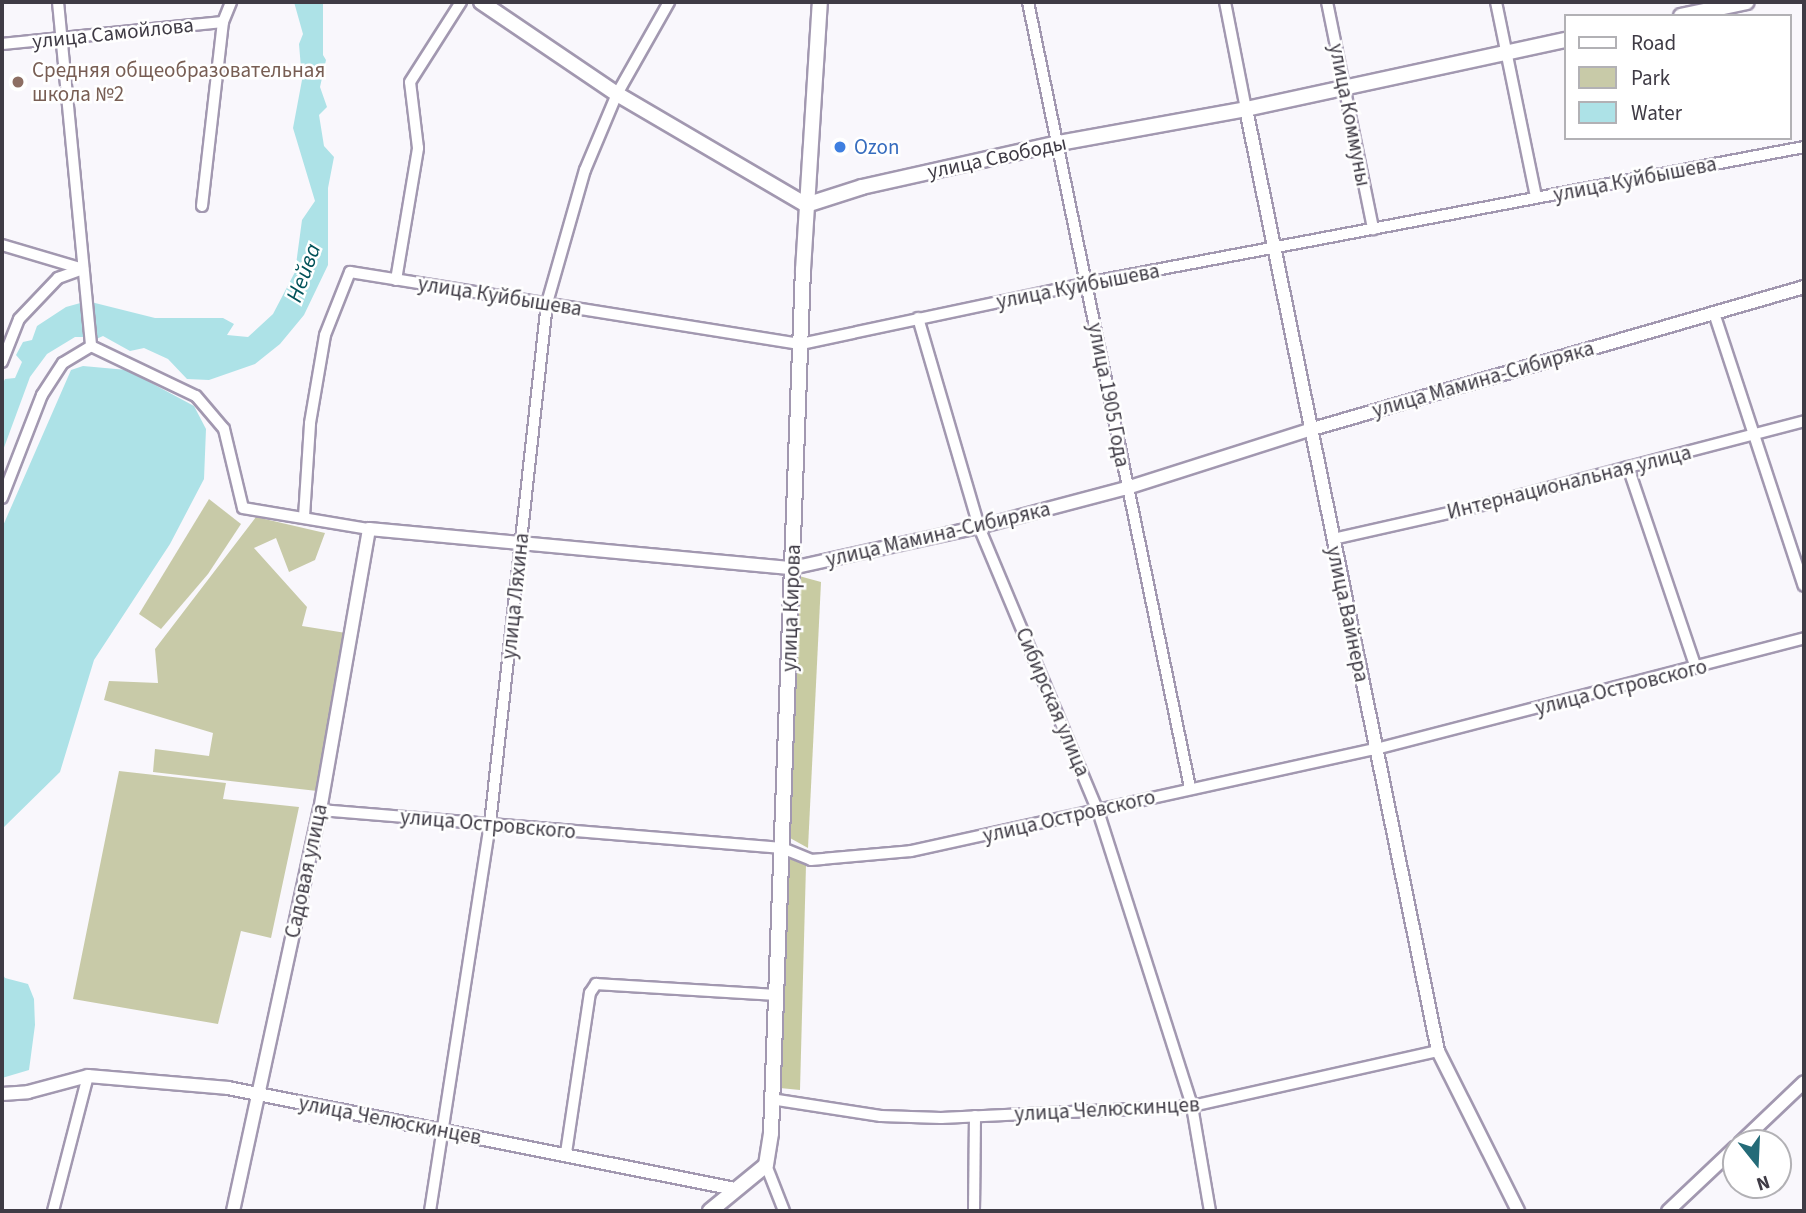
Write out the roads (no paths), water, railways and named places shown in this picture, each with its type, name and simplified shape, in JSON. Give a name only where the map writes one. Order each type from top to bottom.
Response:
[{"type":"main road","points":[[481,2],[617,94],[806,205]]},
{"type":"main road","name":"улица Кирова","points":[[766,1165],[776,995],[806,205],[820,2]]},
{"type":"main road","points":[[1690,14],[1747,2]]},
{"type":"main road","name":"улица Свободы","points":[[806,205],[862,187],[1059,143],[1246,109],[1564,40]]},
{"type":"main road","points":[[710,1211],[766,1165]]},
{"type":"street","points":[[2,498],[42,395],[63,363],[91,346],[58,2]]},
{"type":"street","points":[[202,206],[223,22],[231,2]]},
{"type":"street","points":[[396,280],[418,148],[410,82],[461,2]]},
{"type":"street","name":"улица Ляхина","points":[[430,1211],[490,824],[547,303],[585,170],[617,94],[669,2]]},
{"type":"street","name":"улица 1905 Года","points":[[1028,2],[1190,788]]},
{"type":"street","name":"улица Вайнера","points":[[1225,2],[1309,430],[1438,1051],[1518,1211]]},
{"type":"street","name":"улица Коммуны","points":[[1327,2],[1373,229]]},
{"type":"street","points":[[1496,2],[1536,197]]},
{"type":"street","name":"улица Самойлова","points":[[2,44],[223,22]]},
{"type":"street","name":"улица Куйбышева","points":[[304,517],[310,423],[325,335],[350,272],[801,344],[1087,283],[1804,147]]},
{"type":"street","points":[[2,245],[83,269]]},
{"type":"street","points":[[2,362],[19,319],[58,278],[83,269]]},
{"type":"street","name":"улица Мамина-Сибиряка","points":[[91,346],[196,396],[224,429],[243,508],[369,529],[792,568],[979,527],[1127,488],[1309,430],[1804,287]]},
{"type":"street","points":[[1714,313],[1751,435],[1804,586]]},
{"type":"street","name":"Сибирская улица","points":[[918,318],[979,527],[1098,811],[1192,1106],[1210,1211]]},
{"type":"street","name":"Интернациональная улица","points":[[1333,539],[1804,421]]},
{"type":"street","points":[[1628,467],[1696,668]]},
{"type":"street","name":"Садовая улица","points":[[233,1211],[320,810],[369,529]]},
{"type":"street","name":"улица Островского","points":[[320,810],[782,848],[811,860],[911,851],[1376,749],[1804,638]]},
{"type":"street","points":[[566,1153],[590,993],[596,984],[776,995]]},
{"type":"street","name":"улица Челюскинцев","points":[[771,1099],[881,1116],[975,1116],[1192,1106],[1438,1051]]},
{"type":"street","points":[[54,1211],[88,1076]]},
{"type":"street","name":"улица Челюскинцев","points":[[2,1094],[28,1093],[88,1076],[228,1088],[258,1097],[341,1107],[442,1132],[566,1153],[735,1189]]},
{"type":"street","points":[[1755,1129],[1804,1082]]},
{"type":"street","points":[[974,1211],[975,1116]]},
{"type":"street","points":[[1668,1211],[1722,1160]]},
{"type":"street","name":"улица Кирова","points":[[766,1165],[784,1211]]},
{"type":"water","name":"Нейва","points":[[294,2],[323,2],[323,55],[326,60],[320,87],[327,107],[319,115],[324,146],[334,157],[328,188],[328,265],[304,315],[280,344],[255,364],[209,380],[187,379],[168,359],[144,348],[130,351],[103,336],[94,340],[91,302],[155,318],[223,318],[234,324],[227,335],[248,337],[273,314],[295,272],[302,220],[315,201],[293,128],[302,80],[299,44],[303,34]]},
{"type":"water","points":[[84,302],[86,337],[75,337],[47,354],[30,377],[2,453],[2,385],[5,379],[15,378],[22,362],[16,355],[23,342],[32,340],[37,326],[66,307]]},
{"type":"water","points":[[83,366],[127,370],[194,406],[206,429],[204,479],[170,544],[94,660],[60,772],[2,829],[2,528],[71,370]]},
{"type":"water","points":[[2,973],[5,978],[28,984],[34,999],[35,1025],[29,1070],[2,1078]]},
{"type":"place","name":"Средняя общеобразовательная школа №2","points":[[18,82]]},
{"type":"place","name":"Ozon","points":[[840,147]]}]
